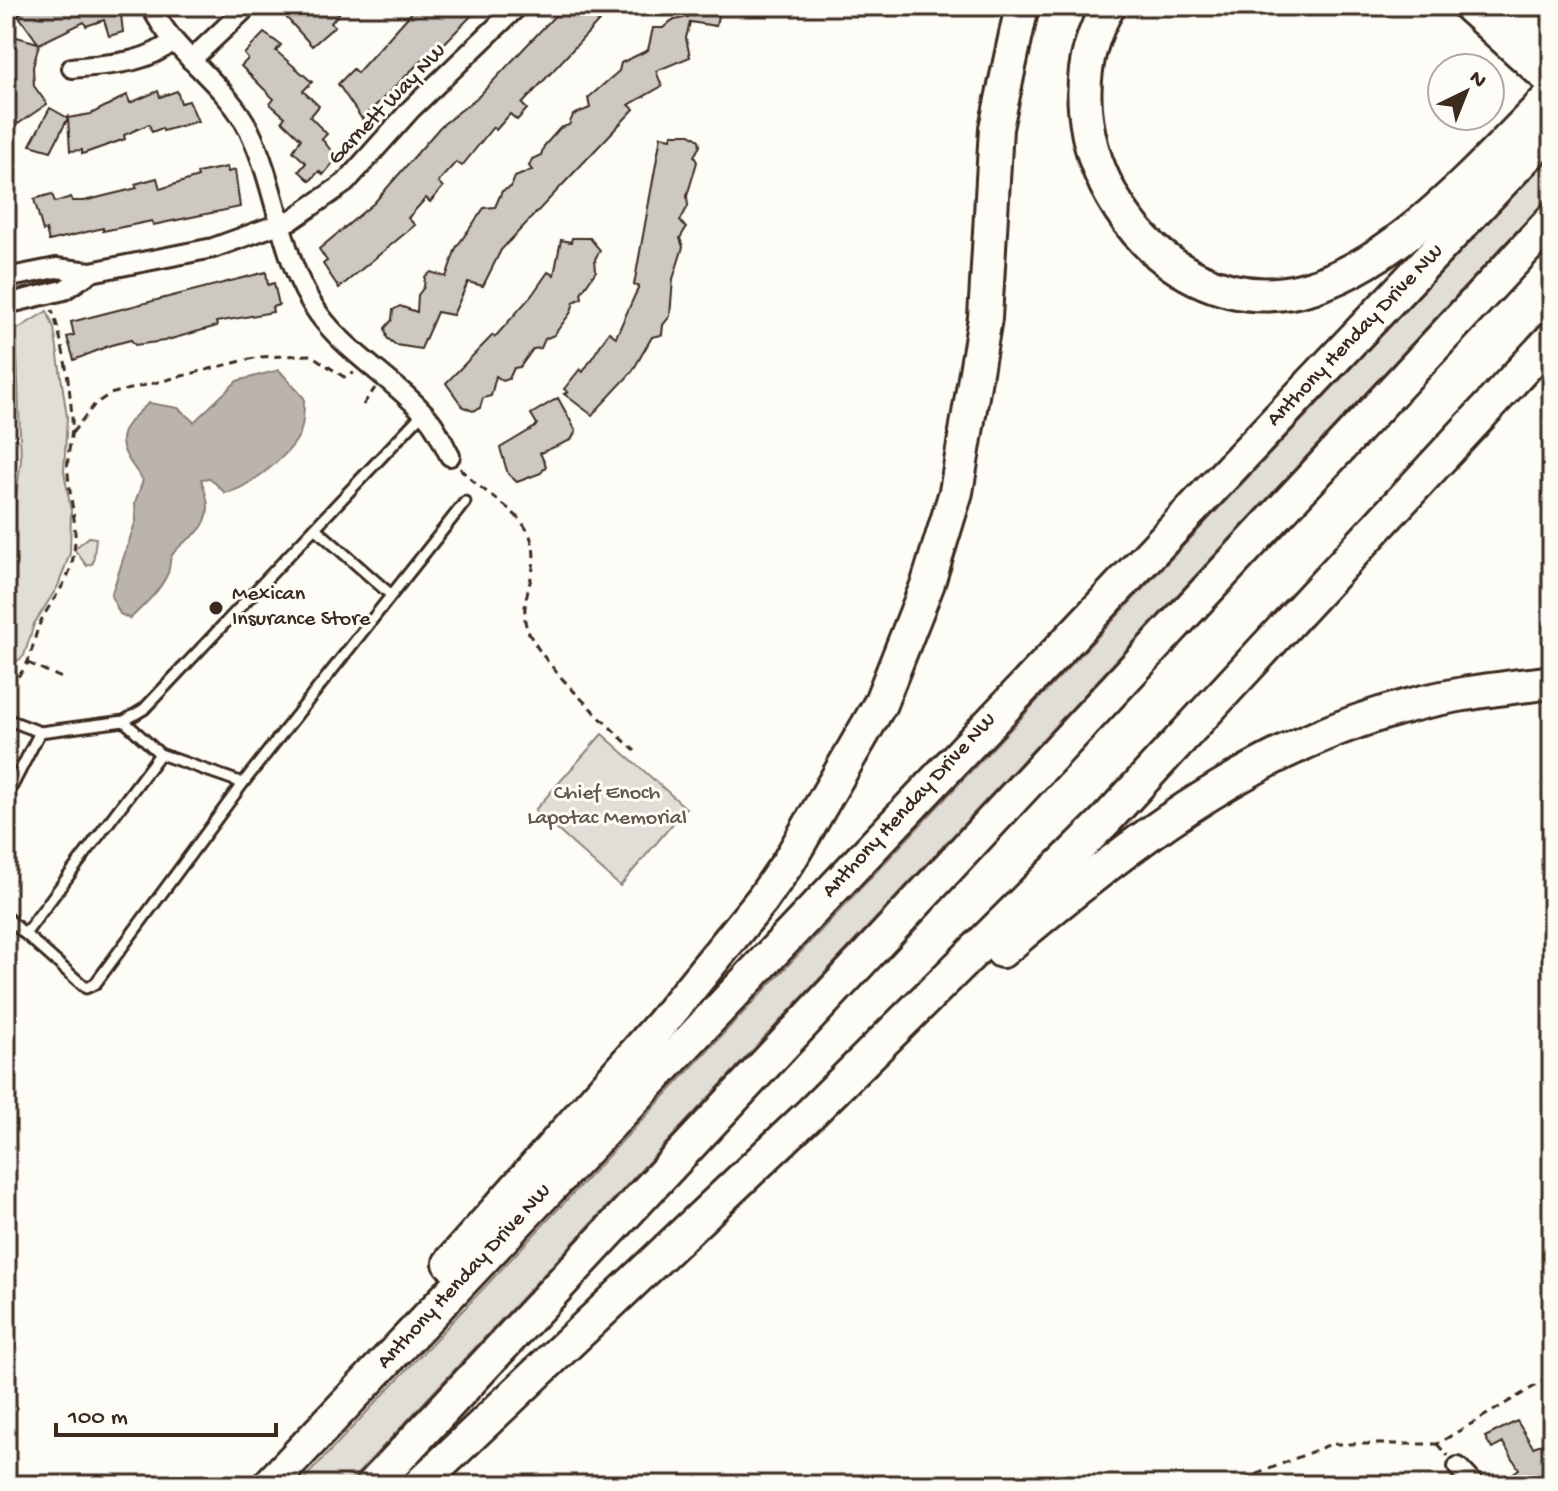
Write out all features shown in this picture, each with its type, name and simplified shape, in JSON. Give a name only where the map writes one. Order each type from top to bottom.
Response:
[{"type":"highway","points":[[260,1485],[303,1429],[728,945],[789,861],[880,704],[928,583],[956,492],[985,318],[996,128],[1022,6]]},
{"type":"highway","points":[[996,128],[1028,44],[1048,6]]},
{"type":"highway","points":[[1109,6],[1099,21],[1088,56],[1083,91],[1086,127],[1100,177],[1120,210],[1141,236],[1175,264],[1213,282],[1264,294],[1299,291],[1348,275],[1393,246],[1507,158],[1552,95]]},
{"type":"highway","points":[[1469,6],[1552,81]]},
{"type":"highway","points":[[1515,6],[1552,41]]},
{"type":"highway","name":"Anthony Henday Drive NW","points":[[269,1485],[1507,158],[1552,129]]},
{"type":"highway","points":[[373,1485],[1552,220]]},
{"type":"highway","points":[[811,1113],[1106,820],[1552,338]]},
{"type":"highway","points":[[419,1485],[668,1244],[811,1113],[1075,889],[1193,804],[1302,743],[1396,709],[1457,695],[1552,682]]},
{"type":"street","points":[[151,6],[173,41],[228,99],[248,128],[298,278],[311,302],[340,339],[423,413],[450,456]]},
{"type":"street","points":[[191,60],[248,6]]},
{"type":"street","name":"Garnett Way NW","points":[[6,278],[56,268],[91,272],[213,248],[282,225],[311,209],[345,183],[411,109],[518,6]]},
{"type":"street","points":[[72,68],[137,61],[155,55],[173,41]]},
{"type":"street","name":"Garnett Way NW","points":[[6,304],[64,290],[91,272]]},
{"type":"street","points":[[1458,1467],[1475,1485]]},
{"type":"lane","points":[[6,719],[40,732],[124,721],[144,709],[423,413]]},
{"type":"lane","points":[[6,917],[86,988],[95,984],[243,783],[465,502]]},
{"type":"lane","points":[[315,528],[390,594]]},
{"type":"lane","points":[[124,721],[160,754],[243,783]]},
{"type":"lane","points":[[6,798],[40,732]]},
{"type":"lane","points":[[25,934],[160,754]]},
{"type":"path","points":[[6,684],[17,679],[28,663],[40,624],[62,589],[74,556],[76,510],[67,469],[71,434],[59,329],[51,307]]},
{"type":"path","points":[[71,434],[101,398],[189,372],[258,357],[294,354],[320,358],[344,377],[349,377],[366,363]]},
{"type":"path","points":[[363,405],[383,378]]},
{"type":"path","points":[[450,456],[466,476],[517,518],[529,534],[536,560],[524,604],[525,625],[552,666],[635,751]]},
{"type":"path","points":[[28,663],[64,679]]},
{"type":"path","points":[[1230,1485],[1331,1444],[1437,1444],[1552,1376]]},
{"type":"green space","points":[[1552,155],[1552,193],[347,1485],[298,1485]]},
{"type":"green space","points":[[47,311],[54,328],[67,417],[64,471],[71,511],[70,553],[58,586],[34,624],[24,656],[13,664],[6,662],[6,569],[21,460],[16,330]]},
{"type":"green space","points":[[89,537],[96,538],[93,563],[87,566],[74,549]]},
{"type":"green space","name":"Chief Enoch Lapotac Memorial","points":[[602,734],[686,808],[620,886],[535,810]]},
{"type":"shaded area","points":[[279,370],[304,398],[303,422],[297,439],[280,459],[235,490],[225,493],[210,478],[201,479],[208,505],[202,526],[171,557],[167,575],[150,598],[130,619],[120,614],[111,596],[136,520],[135,503],[143,480],[123,448],[122,440],[129,423],[149,403],[178,408],[194,422],[237,381]]},
{"type":"building","points":[[31,6],[120,6],[123,32],[109,36],[104,20],[86,26],[84,22],[39,44],[33,67],[34,86],[47,104],[18,124],[6,108],[6,34],[38,43],[18,15]]},
{"type":"building","points":[[296,6],[345,6],[331,23],[335,26],[312,46],[286,17]]},
{"type":"building","points":[[423,6],[481,6],[426,62],[423,59],[362,119],[338,84],[353,69],[357,73],[414,10],[416,12]]},
{"type":"building","points":[[564,6],[613,6],[522,104],[527,109],[517,120],[510,114],[496,130],[493,127],[462,166],[456,162],[438,182],[443,187],[430,202],[426,198],[408,218],[415,225],[339,288],[323,264],[327,261],[319,249],[374,203],[440,127],[479,96]]},
{"type":"building","points":[[690,6],[720,6],[716,26],[690,22],[686,38],[690,57],[656,71],[662,86],[629,105],[634,109],[501,250],[483,286],[468,282],[453,315],[437,312],[421,349],[396,345],[387,338],[385,328],[392,320],[393,310],[400,306],[417,312],[418,295],[424,287],[425,277],[431,272],[446,277],[456,248],[484,208],[495,207],[502,191],[511,187],[515,177],[532,170],[529,166],[532,159],[541,155],[544,146],[560,128],[569,125],[573,115],[590,108],[588,98],[619,71],[621,63],[648,50],[653,28],[663,28],[671,21],[688,17]]},
{"type":"building","points":[[264,33],[281,45],[276,51],[312,82],[303,91],[319,106],[310,117],[327,134],[322,139],[337,158],[323,175],[319,171],[310,181],[299,171],[306,163],[293,151],[301,139],[282,121],[285,117],[270,104],[274,99],[241,66],[248,59],[244,54]]},
{"type":"building","points":[[158,91],[160,97],[177,91],[181,103],[189,101],[198,121],[152,132],[149,124],[124,135],[125,139],[82,154],[82,150],[70,151],[68,118],[91,114],[127,95],[130,103]]},
{"type":"building","points":[[50,108],[68,118],[51,151],[30,145]]},
{"type":"building","points":[[672,134],[690,134],[699,140],[700,146],[694,156],[697,162],[687,196],[688,206],[680,221],[686,228],[680,238],[683,247],[673,279],[670,316],[663,325],[662,335],[652,337],[632,372],[592,415],[564,394],[568,392],[564,389],[580,369],[583,372],[609,332],[616,337],[639,286],[634,285],[661,136],[671,138]]},
{"type":"building","points":[[227,167],[228,172],[235,170],[240,207],[153,225],[152,221],[103,231],[103,228],[49,241],[34,199],[52,194],[55,202],[71,197],[72,201],[84,201],[137,188],[135,184],[157,178],[160,189],[198,177],[197,173]]},
{"type":"building","points":[[572,238],[590,238],[600,250],[595,259],[596,271],[581,293],[582,298],[574,302],[571,312],[554,335],[545,339],[541,348],[533,349],[520,367],[514,368],[509,379],[503,381],[496,376],[491,396],[483,398],[480,408],[473,411],[463,407],[446,383],[493,335],[495,337],[548,272],[554,275],[561,240],[571,242]]},
{"type":"building","points":[[266,272],[268,285],[274,283],[279,305],[272,307],[273,312],[216,322],[217,326],[164,341],[135,345],[131,340],[74,360],[67,337],[74,335],[71,322]]},
{"type":"building","points":[[558,398],[576,431],[571,440],[540,453],[546,466],[541,473],[517,482],[508,474],[500,448],[535,427],[537,424],[531,414]]},
{"type":"building","points":[[1517,1421],[1533,1447],[1542,1444],[1552,1460],[1552,1485],[1519,1485],[1512,1474],[1519,1469],[1503,1443],[1492,1449],[1485,1437]]},
{"type":"place","name":"Mexican Insurance Store","points":[[216,608]]}]
